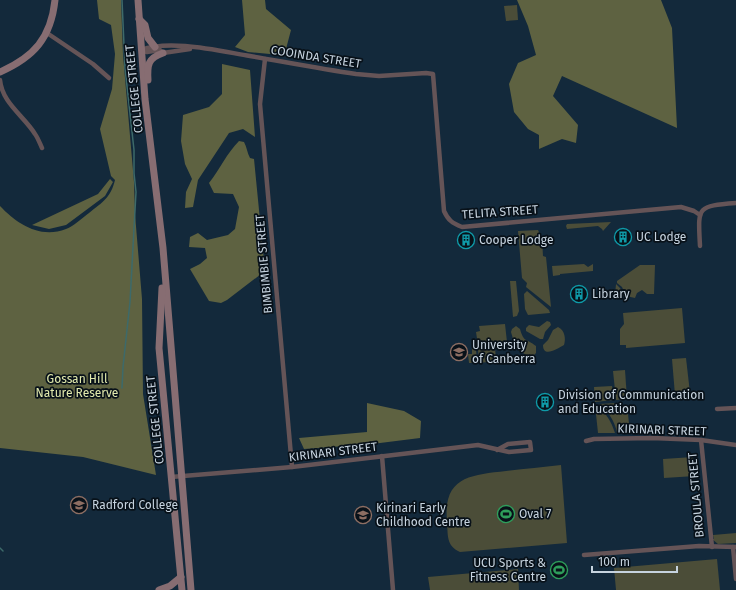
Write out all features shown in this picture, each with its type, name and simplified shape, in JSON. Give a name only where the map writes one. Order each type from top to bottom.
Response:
[{"type":"street","points":[[0,72],[24,59],[34,50],[47,33],[52,20],[55,0]]},
{"type":"street","name":"COLLEGE STREET","points":[[138,0],[145,99],[163,248],[191,590]]},
{"type":"street","points":[[139,19],[145,25],[148,38],[155,47]]},
{"type":"street","points":[[47,33],[93,64],[109,78]]},
{"type":"street","name":"COOINDA STREET","points":[[141,50],[173,45],[356,74],[379,76],[426,73],[433,74]]},
{"type":"street","name":"COOINDA STREET","points":[[141,50],[147,52],[160,50],[163,53],[196,48]]},
{"type":"street","points":[[145,99],[148,92],[148,64],[152,58],[163,53]]},
{"type":"street","name":"BIMBIMBIE STREET","points":[[265,59],[260,104],[292,467]]},
{"type":"street","name":"TELITA STREET","points":[[433,74],[444,211],[448,219],[453,224],[462,227],[681,208],[700,214]]},
{"type":"street","points":[[0,80],[0,86],[10,104],[35,134],[42,148]]},
{"type":"street","points":[[700,246],[700,214],[708,206],[736,203]]},
{"type":"street","name":"COLLEGE STREET","points":[[163,248],[159,348],[182,590]]},
{"type":"street","points":[[717,409],[736,408]]},
{"type":"street","name":"KIRINARI STREET","points":[[586,441],[594,439],[652,438],[701,440],[736,445]]},
{"type":"street","name":"BROULA STREET","points":[[701,440],[712,547]]},
{"type":"street","name":"KIRINARI STREET","points":[[171,478],[292,467],[478,445],[497,450],[509,452],[531,450],[530,442],[508,444],[497,450]]},
{"type":"street","points":[[382,456],[393,590]]},
{"type":"street","points":[[584,555],[699,546],[735,547],[736,579]]},
{"type":"street","points":[[159,590],[170,586],[181,577]]},
{"type":"green space","name":"Gossan Hill Nature Reserve","points":[[97,0],[121,0],[123,55],[142,299],[143,394],[156,475],[83,457],[0,448],[0,206],[21,224],[38,231],[56,232],[72,226],[102,202],[109,195],[115,180],[111,176],[100,129],[112,89],[115,54],[111,25],[99,19]]},
{"type":"green space","points":[[242,0],[265,0],[266,9],[291,30],[286,49],[270,54],[248,52],[235,47],[245,35]]},
{"type":"green space","points":[[517,0],[661,0],[672,28],[677,128],[562,76],[553,96],[578,125],[576,143],[562,139],[539,149],[539,135],[528,129],[514,112],[509,84],[518,63],[536,55],[528,26]]},
{"type":"green space","points":[[517,5],[518,20],[506,21],[504,6]]},
{"type":"green space","points":[[222,64],[250,70],[255,137],[243,129],[229,133],[198,180],[193,207],[185,208],[186,192],[192,179],[185,164],[181,141],[183,115],[209,107],[222,94]]},
{"type":"green space","points":[[239,141],[244,142],[250,158],[254,159],[265,271],[221,303],[209,301],[190,269],[200,264],[207,258],[205,248],[189,247],[190,237],[198,233],[207,240],[228,235],[235,229],[239,207],[233,194],[214,193],[209,183]]},
{"type":"green space","points":[[110,179],[113,182],[105,196],[66,225],[49,229],[32,225],[98,194]]},
{"type":"green space","points":[[611,222],[603,231],[598,226],[567,229],[566,226],[567,224]]},
{"type":"green space","points":[[538,230],[542,239],[543,256],[546,257],[551,307],[526,287],[527,283],[522,278],[518,231]]},
{"type":"green space","points":[[584,264],[588,267],[593,264],[593,271],[553,276],[552,266]]},
{"type":"green space","points":[[640,265],[655,265],[654,294],[647,294],[642,290],[637,293],[635,298],[626,296],[622,287],[617,283],[617,281]]},
{"type":"green space","points":[[510,281],[516,281],[519,311],[517,316],[513,317]]},
{"type":"green space","points":[[616,284],[624,295],[620,299],[616,298],[615,295]]},
{"type":"green space","points":[[527,291],[549,310],[550,313],[528,315],[525,309],[524,294]]},
{"type":"green space","points":[[682,308],[685,343],[626,348],[626,345],[620,345],[620,329],[624,324],[623,313]]},
{"type":"green space","points":[[547,321],[550,322],[551,325],[545,332],[543,339],[540,339],[526,331],[526,328],[529,325],[539,327]]},
{"type":"green space","points":[[505,324],[507,342],[478,345],[476,332],[480,331],[479,326]]},
{"type":"green space","points":[[516,326],[520,329],[524,338],[536,346],[536,353],[533,356],[527,356],[516,349],[511,332]]},
{"type":"green space","points":[[558,327],[562,330],[564,335],[564,345],[558,349],[548,352],[545,351],[543,345],[548,340],[553,330]]},
{"type":"green space","points":[[495,347],[496,361],[479,363],[478,349]]},
{"type":"green space","points":[[472,349],[476,349],[477,363],[469,363],[468,354],[472,354]]},
{"type":"green space","points":[[686,358],[690,393],[675,395],[672,359]]},
{"type":"green space","points":[[625,370],[627,399],[616,400],[613,371]]},
{"type":"green space","points":[[612,386],[614,400],[595,402],[594,387]]},
{"type":"green space","points":[[367,403],[404,411],[421,421],[420,438],[372,444],[304,449],[299,438],[367,432]]},
{"type":"green space","points":[[616,403],[628,414],[630,433],[617,433],[615,424],[611,417],[599,404]]},
{"type":"green space","points":[[595,405],[608,417],[615,433],[598,433]]},
{"type":"green space","points":[[693,457],[695,476],[664,478],[663,459]]},
{"type":"green space","name":"Oval 7","points":[[561,465],[567,543],[460,552],[452,547],[448,535],[447,506],[449,495],[454,487],[470,477],[481,474]]},
{"type":"green space","points":[[736,533],[736,543],[718,544],[712,539],[714,539],[713,535]]},
{"type":"green space","points":[[717,559],[720,590],[616,590],[614,568]]},
{"type":"green space","points":[[518,569],[519,590],[430,590],[428,577]]},
{"type":"waterway","points":[[122,0],[125,68],[134,150],[136,192],[130,302],[122,388]]},
{"type":"waterway","points":[[0,548],[3,551]]},
{"type":"place","name":"UC Lodge","points":[[623,237]]},
{"type":"place","name":"Cooper Lodge","points":[[466,240]]},
{"type":"place","name":"Library","points":[[579,294]]},
{"type":"place","name":"University of Canberra","points":[[459,352]]},
{"type":"place","name":"Division of Communication and Education","points":[[545,402]]},
{"type":"place","name":"Radford College","points":[[79,505]]},
{"type":"place","name":"Oval 7","points":[[506,514]]},
{"type":"place","name":"Kirinari Early Childhood Centre","points":[[363,515]]},
{"type":"place","name":"UCU Sports & Fitness Centre","points":[[559,570]]}]
